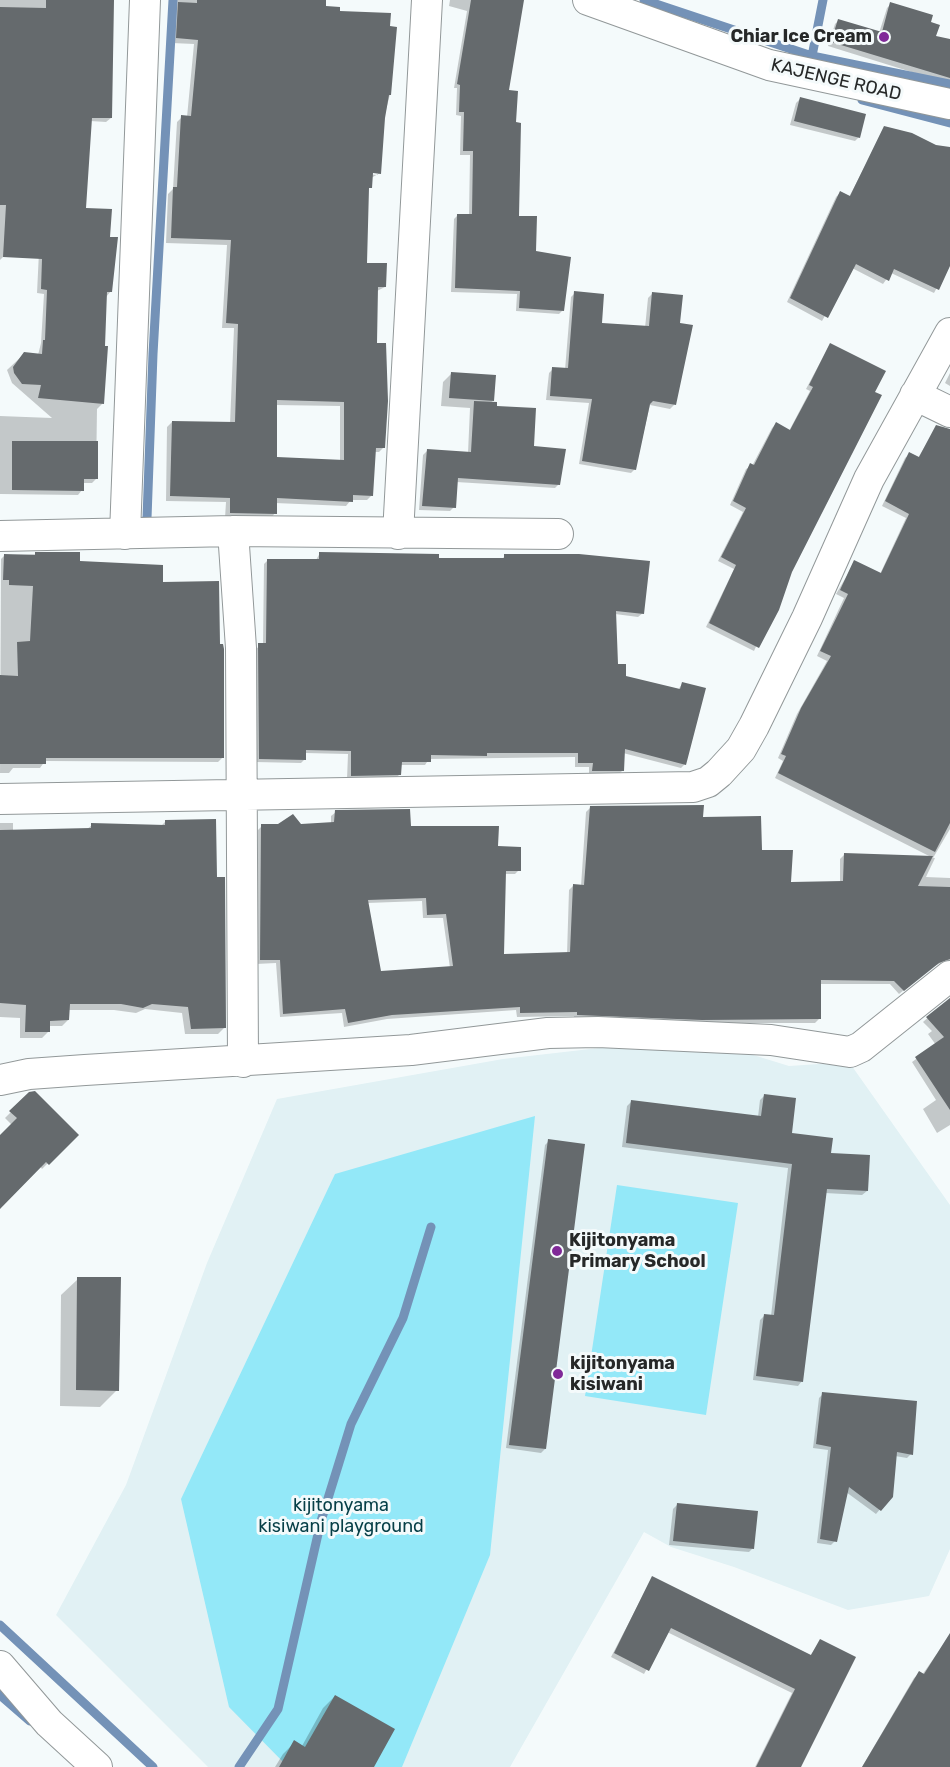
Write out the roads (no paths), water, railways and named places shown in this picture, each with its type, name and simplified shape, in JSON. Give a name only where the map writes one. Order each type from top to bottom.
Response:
[{"type":"street","points":[[125,534],[145,0]]},
{"type":"street","points":[[398,534],[427,0]]},
{"type":"street","name":"KAJENGE ROAD","points":[[588,0],[769,65],[950,104]]},
{"type":"street","points":[[0,799],[693,787],[708,782],[719,774],[741,748],[754,726],[807,618],[869,479],[950,333]]},
{"type":"street","points":[[915,395],[950,412]]},
{"type":"street","points":[[232,531],[241,648],[243,1062]]},
{"type":"street","points":[[0,536],[232,531],[558,534]]},
{"type":"street","points":[[0,1080],[29,1074],[411,1050],[548,1034],[598,1032],[771,1040],[850,1052],[861,1047],[950,976]]},
{"type":"street","points":[[0,1666],[49,1723],[97,1767]]},
{"type":"waterway","points":[[141,526],[147,518],[153,354],[173,0]]},
{"type":"waterway","points":[[644,0],[812,56],[823,0]]},
{"type":"waterway","points":[[812,56],[950,84]]},
{"type":"waterway","points":[[862,100],[950,123]]},
{"type":"waterway","points":[[239,1767],[278,1709],[321,1521],[351,1424],[403,1318],[431,1227]]},
{"type":"waterway","points":[[0,1625],[153,1767]]},
{"type":"waterway","points":[[0,1695],[30,1721]]},
{"type":"place","name":"Chiar Ice Cream","points":[[884,37]]},
{"type":"place","name":"Kijitonyama Primary School","points":[[557,1251]]},
{"type":"place","name":"kijitonyama kisiwani","points":[[558,1374]]},
{"type":"park label","name":"kijitonyama kisiwani playground","points":[[341,1516]]}]
